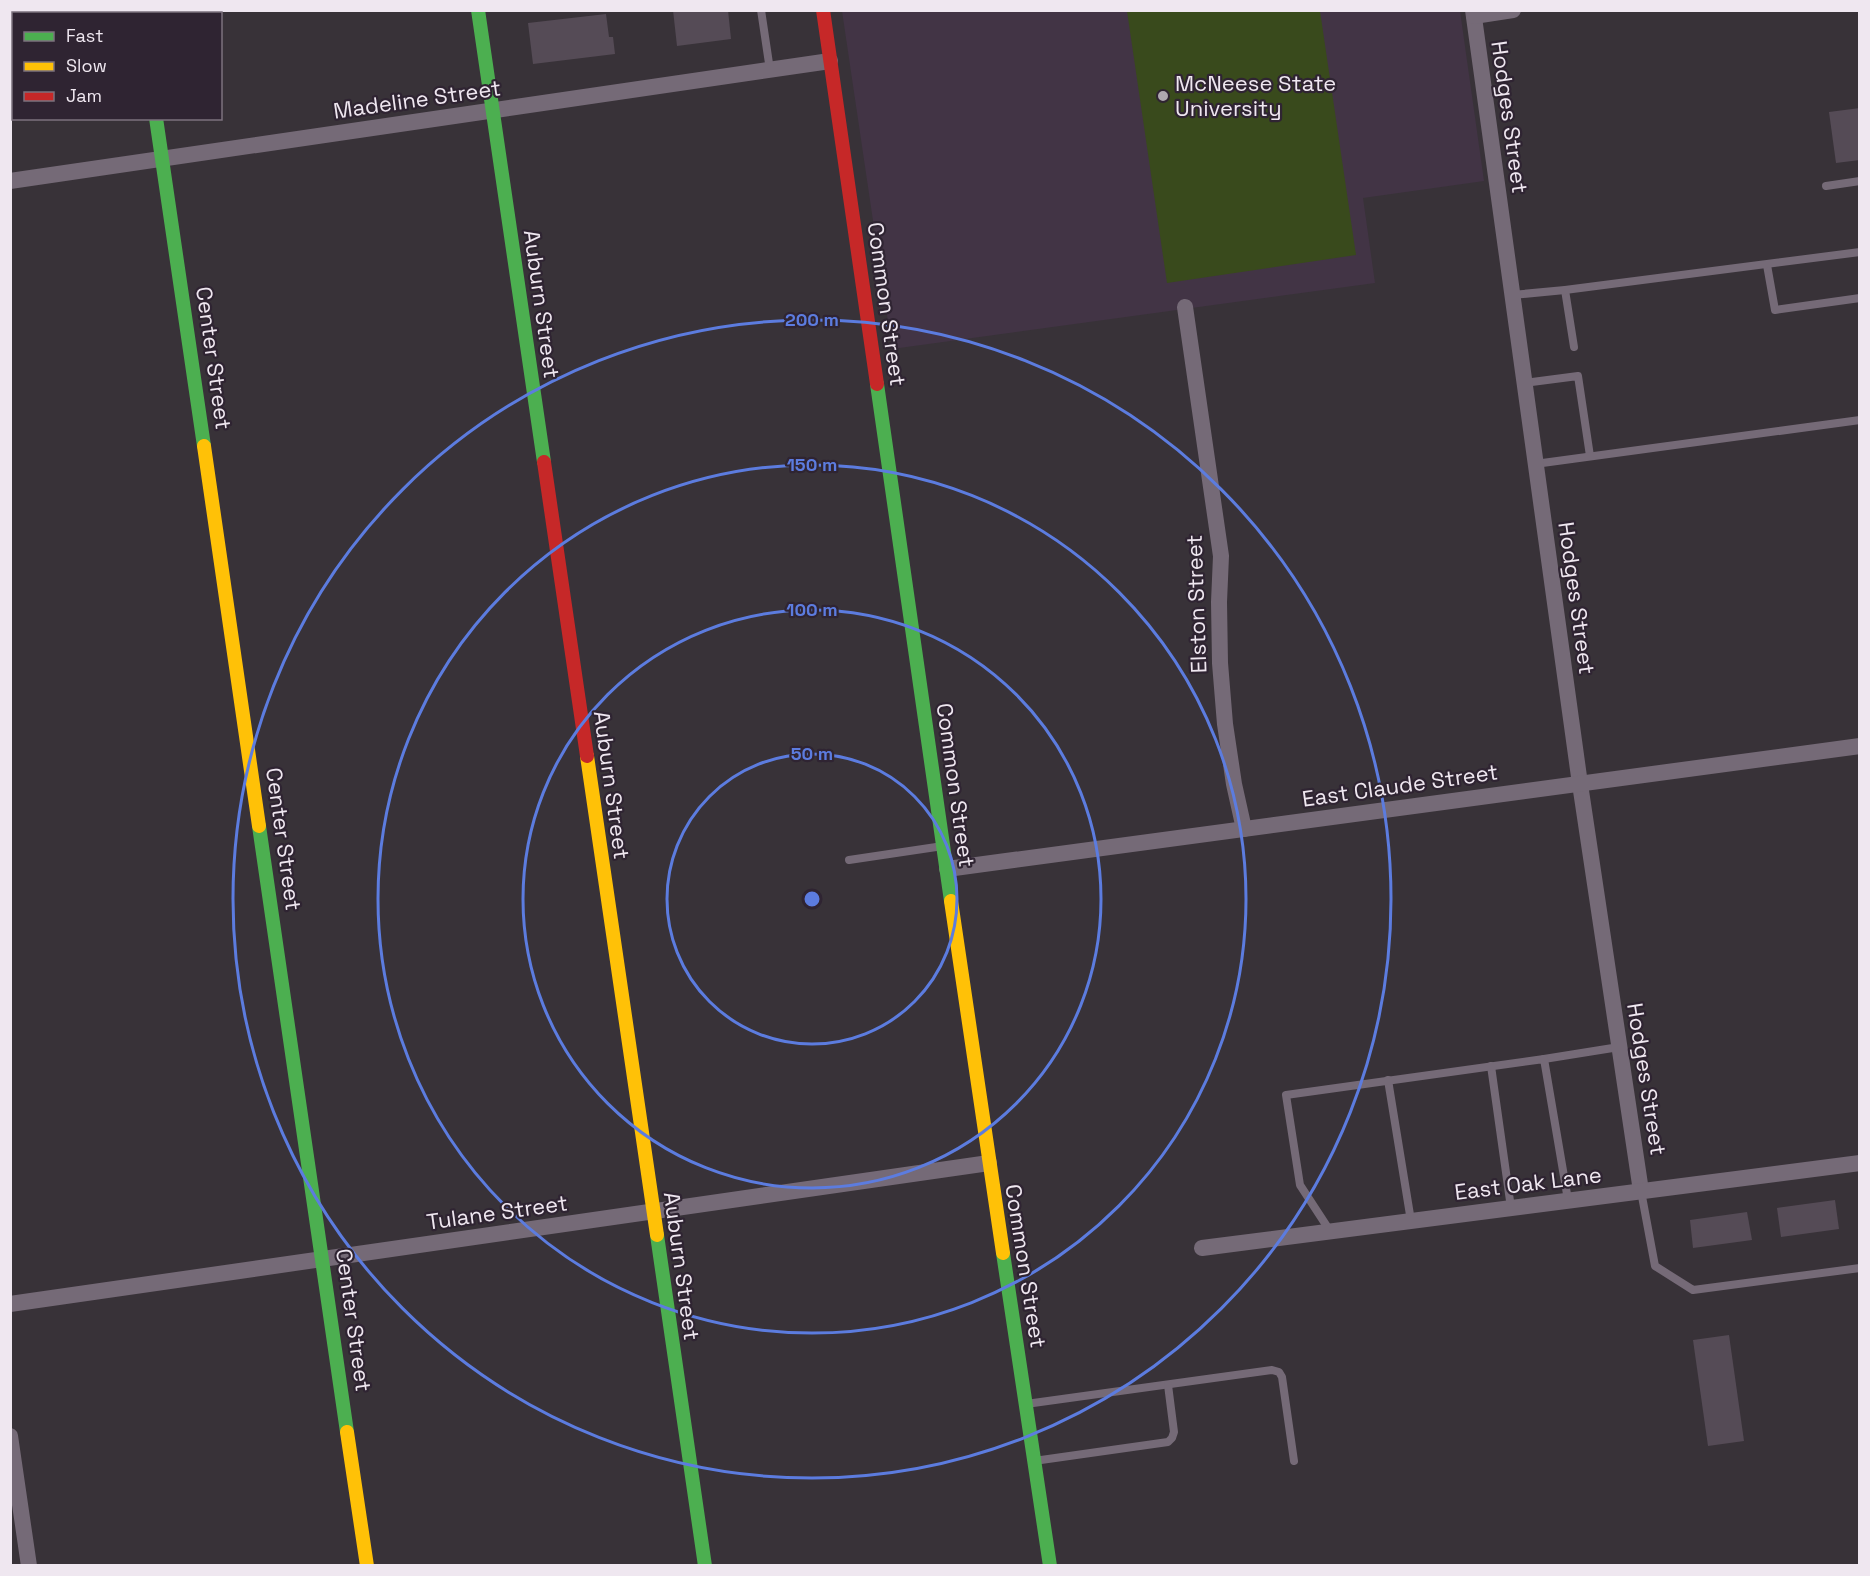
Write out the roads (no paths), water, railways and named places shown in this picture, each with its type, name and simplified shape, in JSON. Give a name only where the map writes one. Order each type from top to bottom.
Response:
[{"type":"street","name":"Auburn Street","points":[[478,10],[705,1566]]},
{"type":"street","name":"Common Street","points":[[823,10],[989,1163],[1050,1566]]},
{"type":"street","points":[[1473,13],[1513,10]]},
{"type":"street","name":"Hodges Street","points":[[1473,13],[1580,784],[1641,1191]]},
{"type":"street","name":"Madeline Street","points":[[10,181],[830,61]]},
{"type":"street","name":"Center Street","points":[[156,120],[367,1566]]},
{"type":"street","name":"Elston Street","points":[[1185,307],[1221,556],[1220,663],[1225,724],[1234,784],[1244,829]]},
{"type":"street","name":"East Claude Street","points":[[947,869],[1860,746]]},
{"type":"street","name":"Tulane Street","points":[[10,1304],[989,1163]]},
{"type":"street","name":"East Oak Lane","points":[[1202,1248],[1860,1163]]},
{"type":"street","points":[[10,1436],[29,1566]]},
{"type":"lane","points":[[761,10],[770,70]]},
{"type":"lane","points":[[1826,186],[1860,181]]},
{"type":"lane","points":[[1512,295],[1860,252]]},
{"type":"lane","points":[[1767,265],[1775,310],[1860,298]]},
{"type":"lane","points":[[1565,290],[1574,347]]},
{"type":"lane","points":[[1524,383],[1578,376],[1590,456]]},
{"type":"lane","points":[[1535,464],[1860,420]]},
{"type":"lane","points":[[849,860],[944,846]]},
{"type":"lane","points":[[1330,1231],[1300,1185],[1286,1095],[1619,1047]]},
{"type":"lane","points":[[1544,1059],[1568,1200]]},
{"type":"lane","points":[[1491,1066],[1511,1208]]},
{"type":"lane","points":[[1388,1080],[1411,1221]]},
{"type":"lane","points":[[1641,1191],[1655,1266],[1693,1290],[1860,1268]]},
{"type":"lane","points":[[1026,1404],[1272,1370],[1279,1372],[1282,1377],[1294,1461]]},
{"type":"lane","points":[[1034,1461],[1168,1442],[1174,1432],[1168,1385]]},
{"type":"place","name":"McNeese State University","points":[[1163,96]]}]
